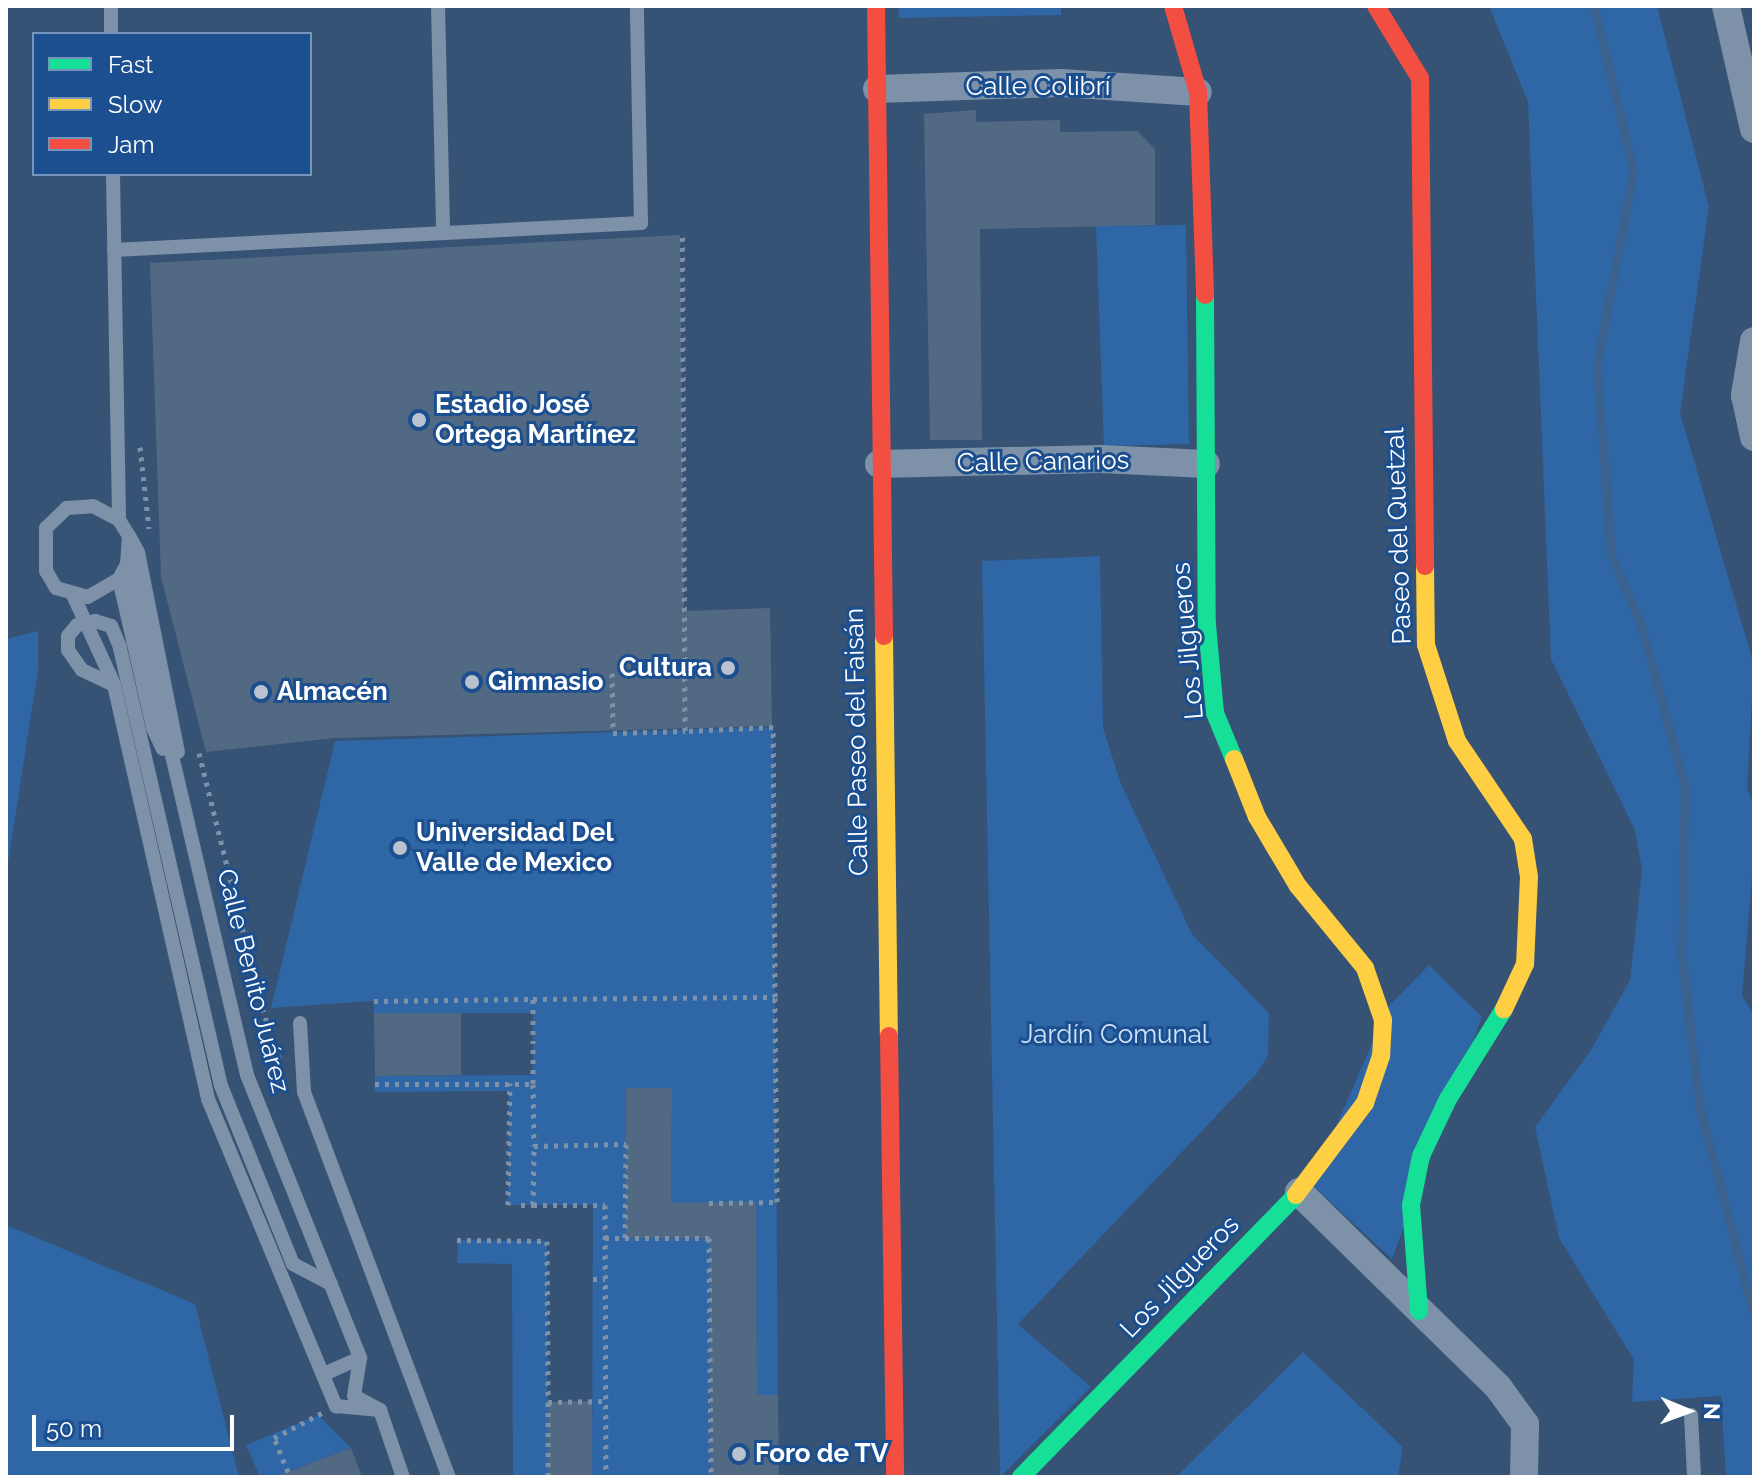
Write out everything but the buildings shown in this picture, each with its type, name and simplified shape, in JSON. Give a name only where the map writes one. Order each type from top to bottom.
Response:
[{"type":"street","name":"Calle Paseo del Faisán","points":[[876,6],[879,464],[895,1477]]},
{"type":"street","name":"Los Jilgueros","points":[[1021,1477],[1299,1192],[1365,1103],[1381,1056],[1383,1020],[1365,968],[1298,886],[1257,817],[1215,713],[1207,625],[1205,186],[1198,92],[1173,6]]},
{"type":"street","name":"Paseo del Quetzal","points":[[1376,6],[1420,78],[1426,645],[1457,741],[1523,839],[1529,877],[1525,964],[1513,995],[1448,1099],[1421,1156],[1411,1205],[1411,1256],[1419,1311]]},
{"type":"street","points":[[1726,6],[1754,129]]},
{"type":"street","name":"Calle Colibrí","points":[[877,89],[1061,83],[1198,92]]},
{"type":"street","points":[[1754,341],[1745,395],[1754,437]]},
{"type":"street","name":"Calle Canarios","points":[[879,464],[1101,459],[1206,464]]},
{"type":"street","points":[[1299,1192],[1498,1387],[1525,1424],[1524,1477]]},
{"type":"lane","points":[[111,6],[111,32]]},
{"type":"lane","points":[[438,6],[443,231]]},
{"type":"lane","points":[[114,250],[641,223],[637,6]]},
{"type":"lane","points":[[113,176],[119,520]]},
{"type":"lane","points":[[129,536],[127,564],[119,579],[88,597],[56,588],[46,571],[46,528],[67,508],[93,506],[119,520],[129,536],[138,552],[175,724],[183,791]]},
{"type":"lane","name":"Calle Benito Juárez","points":[[127,564],[183,791],[247,1075],[360,1358],[354,1396],[380,1410],[403,1477]]},
{"type":"lane","points":[[119,579],[153,728],[183,791]]},
{"type":"lane","points":[[73,595],[114,685],[208,1099],[336,1406],[380,1410]]},
{"type":"lane","points":[[114,685],[82,670],[68,650],[68,636],[85,622],[111,626],[120,647],[221,1086],[293,1264],[331,1284]]},
{"type":"lane","points":[[300,1023],[304,1092],[449,1477]]},
{"type":"lane","points":[[324,1374],[360,1358]]},
{"type":"lane","points":[[1691,1415],[1694,1477]]},
{"type":"path","points":[[682,236],[685,731]]},
{"type":"path","points":[[140,441],[150,533]]},
{"type":"path","points":[[612,673],[613,733],[773,727],[777,1202],[709,1203]]},
{"type":"path","points":[[197,745],[262,1008],[283,1067]]},
{"type":"path","points":[[374,1001],[775,997]]},
{"type":"path","points":[[533,999],[533,1205]]},
{"type":"path","points":[[508,1205],[510,1083]]},
{"type":"path","points":[[375,1084],[533,1084]]},
{"type":"path","points":[[534,1146],[626,1144],[625,1238]]},
{"type":"path","points":[[521,1205],[605,1205],[606,1477]]},
{"type":"path","points":[[605,1238],[709,1238],[711,1477]]},
{"type":"path","points":[[457,1240],[547,1241],[548,1477]]},
{"type":"path","points":[[593,1279],[605,1279]]},
{"type":"path","points":[[548,1402],[606,1401]]},
{"type":"path","points":[[288,1472],[274,1438],[336,1406]]},
{"type":"green space","points":[[898,6],[1061,6],[1061,15],[899,18]]},
{"type":"green space","points":[[1489,6],[1657,6],[1709,207],[1680,413],[1754,665],[1747,789],[1754,804],[1754,851],[1742,995],[1754,1015],[1754,1477],[1726,1477],[1721,1396],[1632,1402],[1634,1360],[1559,1238],[1535,1127],[1591,1050],[1630,980],[1642,870],[1635,830],[1551,659],[1528,102]]},
{"type":"green space","points":[[1186,225],[1189,444],[1104,446],[1096,226]]},
{"type":"green space","name":"Jardín Comunal","points":[[1100,556],[1103,728],[1121,784],[1192,934],[1269,1013],[1268,1055],[1258,1072],[1018,1324],[1091,1387],[1000,1477],[982,561]]},
{"type":"green space","points":[[38,631],[38,670],[6,876],[6,639]]},
{"type":"green space","points":[[773,727],[778,1395],[757,1395],[756,1203],[671,1203],[672,1088],[627,1088],[625,1237],[709,1238],[711,1477],[592,1477],[593,1205],[508,1205],[509,1091],[374,1092],[375,1076],[533,1075],[533,1013],[374,1013],[373,1001],[271,1008],[335,741]]},
{"type":"green space","points":[[1429,965],[1482,1017],[1392,1259],[1311,1184],[1388,1007]]},
{"type":"green space","points":[[6,1225],[195,1304],[239,1477],[6,1477]]},
{"type":"green space","points":[[458,1240],[547,1241],[548,1477],[513,1477],[512,1264],[457,1263]]},
{"type":"green space","points":[[1303,1352],[1403,1447],[1398,1477],[1176,1477]]},
{"type":"green space","points":[[318,1415],[351,1448],[288,1472],[290,1477],[260,1477],[246,1445]]},
{"type":"waterway","points":[[1594,6],[1634,171],[1597,367],[1612,556],[1642,627],[1685,786],[1682,956],[1700,1107],[1754,1316]]},
{"type":"traffic: fast","points":[[1205,295],[1207,625],[1215,713],[1234,759]]},
{"type":"traffic: fast","points":[[1419,1311],[1411,1205],[1421,1156],[1448,1099],[1504,1009]]},
{"type":"traffic: fast","points":[[1021,1477],[1296,1195]]},
{"type":"traffic: slow","points":[[1425,566],[1426,645],[1457,741],[1523,839],[1529,877],[1525,964],[1504,1009]]},
{"type":"traffic: slow","points":[[884,636],[889,1036]]},
{"type":"traffic: slow","points":[[1234,759],[1257,817],[1298,886],[1365,968],[1383,1020],[1381,1056],[1365,1103],[1296,1195]]},
{"type":"traffic: jam","points":[[876,6],[884,636]]},
{"type":"traffic: jam","points":[[1173,6],[1198,92],[1205,295]]},
{"type":"traffic: jam","points":[[1376,6],[1420,78],[1425,566]]},
{"type":"traffic: jam","points":[[889,1036],[895,1477]]},
{"type":"place","name":"Estadio José Ortega Martínez","points":[[419,420]]},
{"type":"place","name":"Cultura","points":[[728,668]]},
{"type":"place","name":"Gimnasio","points":[[472,682]]},
{"type":"place","name":"Almacén","points":[[261,692]]},
{"type":"place","name":"Universidad Del Valle de Mexico","points":[[400,848]]},
{"type":"place","name":"Foro de TV","points":[[739,1454]]}]
